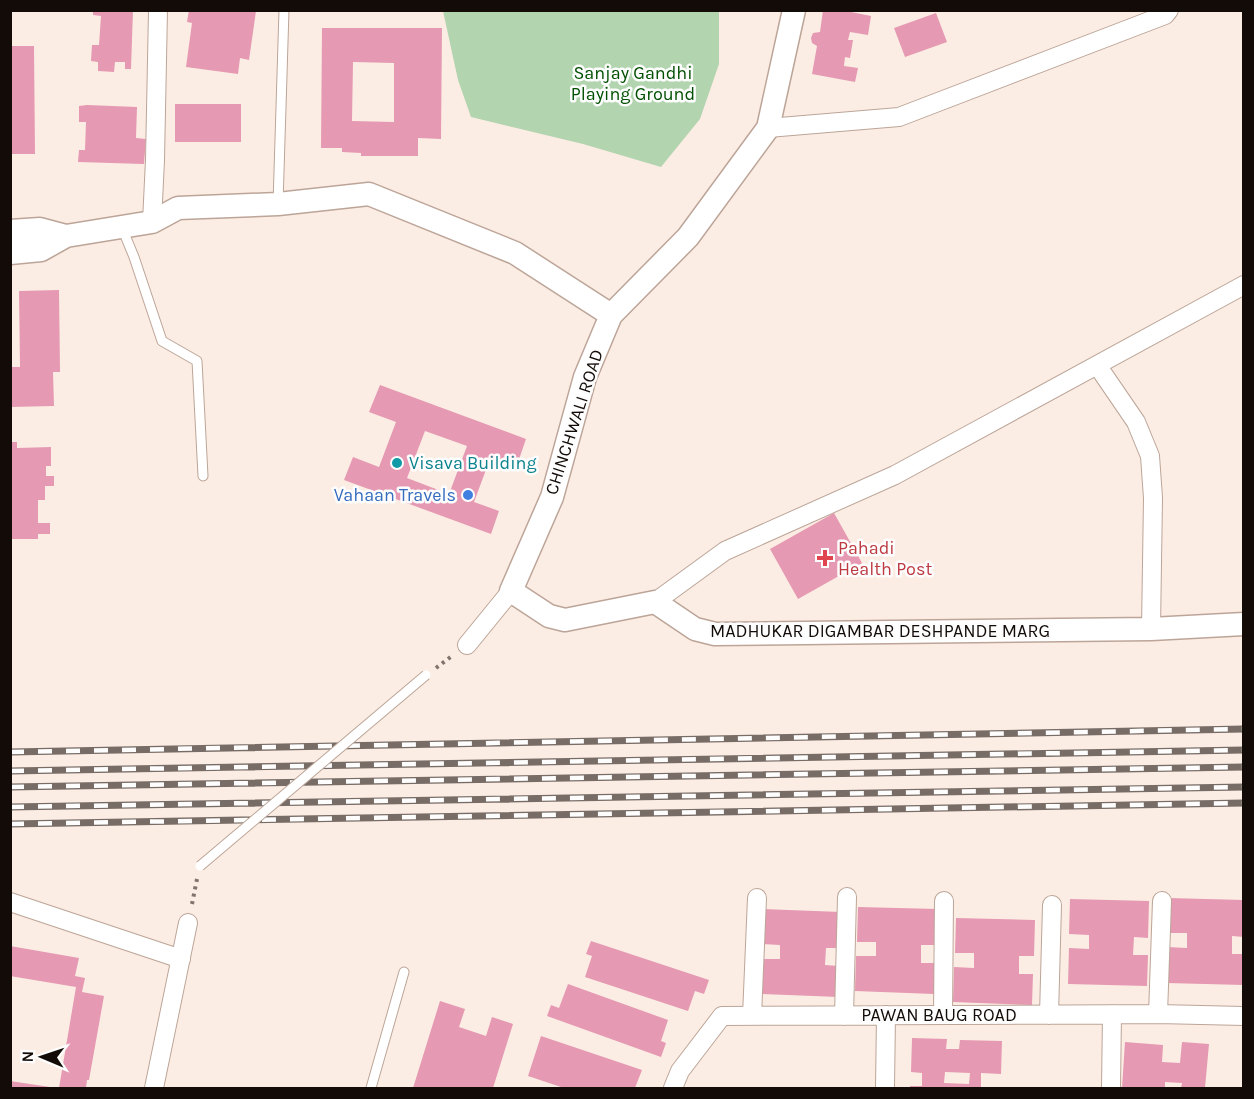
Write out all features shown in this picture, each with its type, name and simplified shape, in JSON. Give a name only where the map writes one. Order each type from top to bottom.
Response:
[{"type":"street","points":[[152,222],[158,10]]},
{"type":"street","name":"CHINCHWALI ROAD","points":[[511,591],[552,497],[585,377],[611,315],[688,237],[768,128],[794,10]]},
{"type":"street","points":[[768,128],[899,117],[1165,15],[1169,10]]},
{"type":"street","points":[[15,242],[40,229],[66,236],[152,222],[178,208],[278,204],[369,194],[515,253],[611,315]]},
{"type":"street","points":[[467,645],[511,591],[549,616],[565,620],[655,602],[725,551],[895,475],[1244,285]]},
{"type":"street","points":[[1097,365],[1136,422],[1150,456],[1153,498],[1151,629]]},
{"type":"street","name":"MADHUKAR DIGAMBAR DESHPANDE MARG","points":[[655,602],[695,629],[715,634],[1151,629],[1244,624]]},
{"type":"street","points":[[844,1016],[847,897]]},
{"type":"street","points":[[752,1016],[757,898]]},
{"type":"street","points":[[944,901],[944,1015]]},
{"type":"street","points":[[1158,1014],[1162,901]]},
{"type":"street","points":[[10,902],[181,959]]},
{"type":"street","points":[[1049,1015],[1052,905]]},
{"type":"street","points":[[154,1089],[188,923]]},
{"type":"street","points":[[1111,1089],[1112,1014]]},
{"type":"street","name":"PAWAN BAUG ROAD","points":[[673,1089],[680,1071],[722,1016],[1112,1014],[1244,1016]]},
{"type":"street","points":[[885,1089],[886,1015]]},
{"type":"lane","points":[[278,204],[284,10]]},
{"type":"lane","points":[[122,228],[162,342],[197,361],[203,476]]},
{"type":"lane","points":[[200,866],[426,675]]},
{"type":"lane","points":[[371,1089],[404,972]]},
{"type":"path","points":[[426,675],[467,645]]},
{"type":"path","points":[[188,923],[200,866]]},
{"type":"green space","name":"Sanjay Gandhi Playing Ground","points":[[443,11],[719,11],[719,64],[700,119],[661,167],[583,144],[471,117],[458,80]]},
{"type":"building","points":[[93,10],[133,10],[131,69],[125,69],[125,62],[115,62],[114,72],[98,71],[98,62],[91,61],[92,45],[99,45],[101,16],[93,15]]},
{"type":"building","points":[[189,10],[256,11],[249,60],[240,58],[238,74],[186,67],[192,23],[187,22]]},
{"type":"building","points":[[823,10],[841,10],[871,16],[868,35],[850,32],[848,40],[853,40],[850,58],[845,57],[844,66],[858,68],[855,82],[812,74],[817,46],[812,43],[811,38],[813,33],[820,32]]},
{"type":"building","points":[[936,13],[947,42],[905,57],[894,28]]},
{"type":"building","points":[[322,28],[442,28],[441,139],[418,138],[418,156],[361,156],[361,153],[342,152],[342,148],[321,148]],"holes":[[[353,62],[394,63],[394,122],[352,121]]]},
{"type":"building","points":[[10,46],[34,46],[35,154],[10,154]]},
{"type":"building","points":[[175,104],[241,104],[241,142],[175,142]]},
{"type":"building","points":[[79,106],[137,107],[136,138],[146,139],[144,164],[78,162],[79,150],[85,150],[86,122],[79,122]]},
{"type":"building","points":[[59,290],[60,372],[53,372],[54,406],[10,407],[10,367],[20,367],[19,291]]},
{"type":"building","name":"Visava Building","points":[[380,385],[526,439],[516,468],[490,459],[474,502],[499,511],[491,534],[344,480],[353,457],[379,467],[396,422],[369,412]],"holes":[[[425,431],[467,446],[449,494],[407,478]]]},
{"type":"building","points":[[10,442],[17,442],[17,448],[51,447],[51,466],[46,466],[46,476],[54,476],[54,486],[45,486],[45,500],[38,500],[38,523],[50,523],[50,534],[38,534],[38,539],[10,539]]},
{"type":"building","points":[[834,513],[862,563],[798,599],[770,549]]},
{"type":"building","points":[[1168,898],[1244,900],[1244,937],[1232,936],[1232,954],[1244,954],[1244,985],[1166,983],[1167,947],[1187,948],[1187,933],[1168,933]]},
{"type":"building","points":[[1070,899],[1149,901],[1148,938],[1134,937],[1133,955],[1148,955],[1147,986],[1068,984],[1069,948],[1089,949],[1089,935],[1069,934]]},
{"type":"building","points":[[858,907],[937,909],[935,945],[921,945],[921,963],[935,963],[934,994],[855,991],[856,956],[876,956],[876,942],[857,942]]},
{"type":"building","points":[[762,909],[841,912],[840,948],[826,948],[825,965],[839,966],[839,997],[760,994],[760,959],[780,959],[780,945],[761,944]]},
{"type":"building","points":[[956,918],[1035,920],[1034,956],[1019,956],[1019,974],[1033,974],[1032,1005],[953,1002],[954,967],[974,968],[974,953],[955,953]]},
{"type":"building","points":[[591,941],[709,980],[704,994],[695,991],[688,1011],[585,977],[592,956],[586,954]]},
{"type":"building","points":[[10,946],[79,958],[75,976],[85,978],[82,992],[104,996],[86,1088],[59,1088],[76,987],[10,976]]},
{"type":"building","points":[[568,984],[668,1020],[661,1041],[666,1043],[661,1057],[547,1016],[551,1005],[559,1008]]},
{"type":"building","points":[[440,1001],[465,1009],[459,1027],[486,1036],[492,1017],[513,1024],[493,1088],[413,1088]]},
{"type":"building","points":[[541,1036],[642,1070],[635,1088],[564,1088],[528,1076]]},
{"type":"building","points":[[912,1038],[947,1039],[946,1049],[959,1049],[960,1040],[1002,1041],[1001,1074],[981,1073],[981,1088],[910,1088],[910,1086],[922,1086],[922,1073],[911,1072]],"holes":[[[945,1072],[970,1073],[969,1084],[944,1083]]]},
{"type":"building","points":[[1125,1042],[1163,1045],[1162,1062],[1180,1063],[1182,1042],[1209,1044],[1205,1088],[1181,1088],[1182,1083],[1165,1082],[1165,1088],[1122,1088]]},
{"type":"building","points":[[10,1081],[50,1087],[50,1088],[10,1088]]},
{"type":"railway","points":[[10,752],[1244,729]]},
{"type":"railway","points":[[10,771],[1244,750]]},
{"type":"railway","points":[[10,787],[1244,767]]},
{"type":"railway","points":[[10,807],[1244,787]]},
{"type":"railway","points":[[10,824],[1244,803]]},
{"type":"place","name":"Visava Building","points":[[397,463]]},
{"type":"place","name":"Vahaan Travels","points":[[468,495]]},
{"type":"place","name":"Pahadi Health Post","points":[[825,558]]}]
